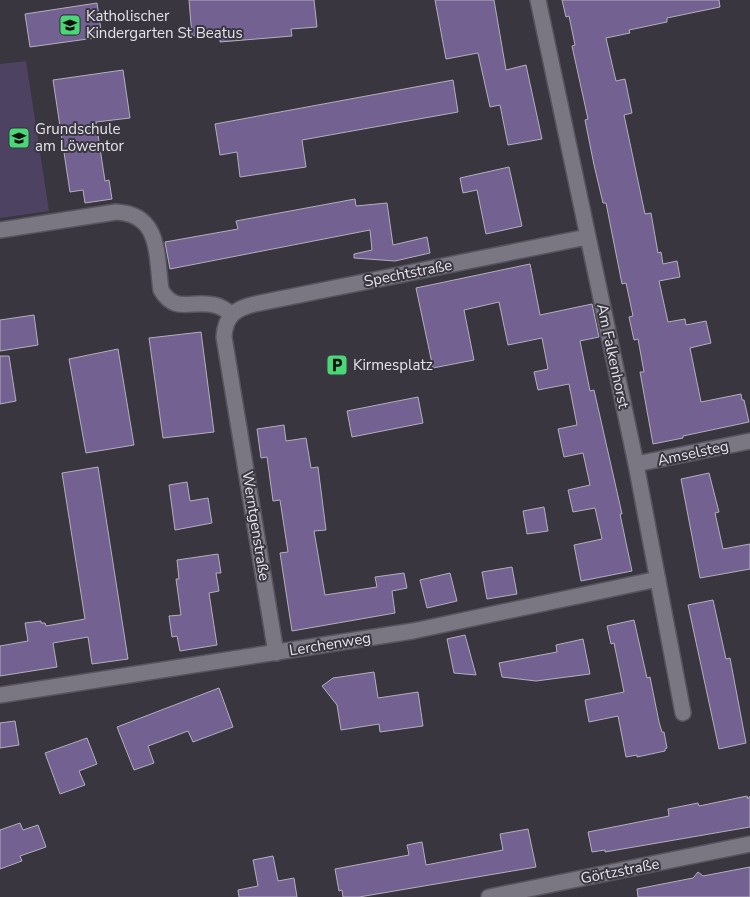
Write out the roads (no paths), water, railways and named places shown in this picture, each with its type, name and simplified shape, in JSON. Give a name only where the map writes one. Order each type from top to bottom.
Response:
[{"type":"street","name":"Am Falkenhorst","points":[[538,0],[636,464],[683,713]]},
{"type":"street","points":[[0,230],[116,212],[130,213],[143,220],[152,232],[161,290],[166,298],[172,303],[180,305],[216,305],[232,314]]},
{"type":"street","name":"Spechtstraße","points":[[232,314],[246,306],[587,237]]},
{"type":"street","name":"Werntgenstraße","points":[[232,314],[226,321],[224,337],[276,653]]},
{"type":"street","name":"Amselsteg","points":[[636,464],[750,441]]},
{"type":"street","name":"Lerchenweg","points":[[0,695],[413,631],[658,579]]},
{"type":"street","name":"Görtzstraße","points":[[489,897],[750,844]]},
{"type":"place","name":"Katholischer Kindergarten St Beatus","points":[[70,25]]},
{"type":"place","name":"Grundschule am Löwentor","points":[[19,138]]},
{"type":"place","name":"Kirmesplatz","points":[[337,365]]}]
